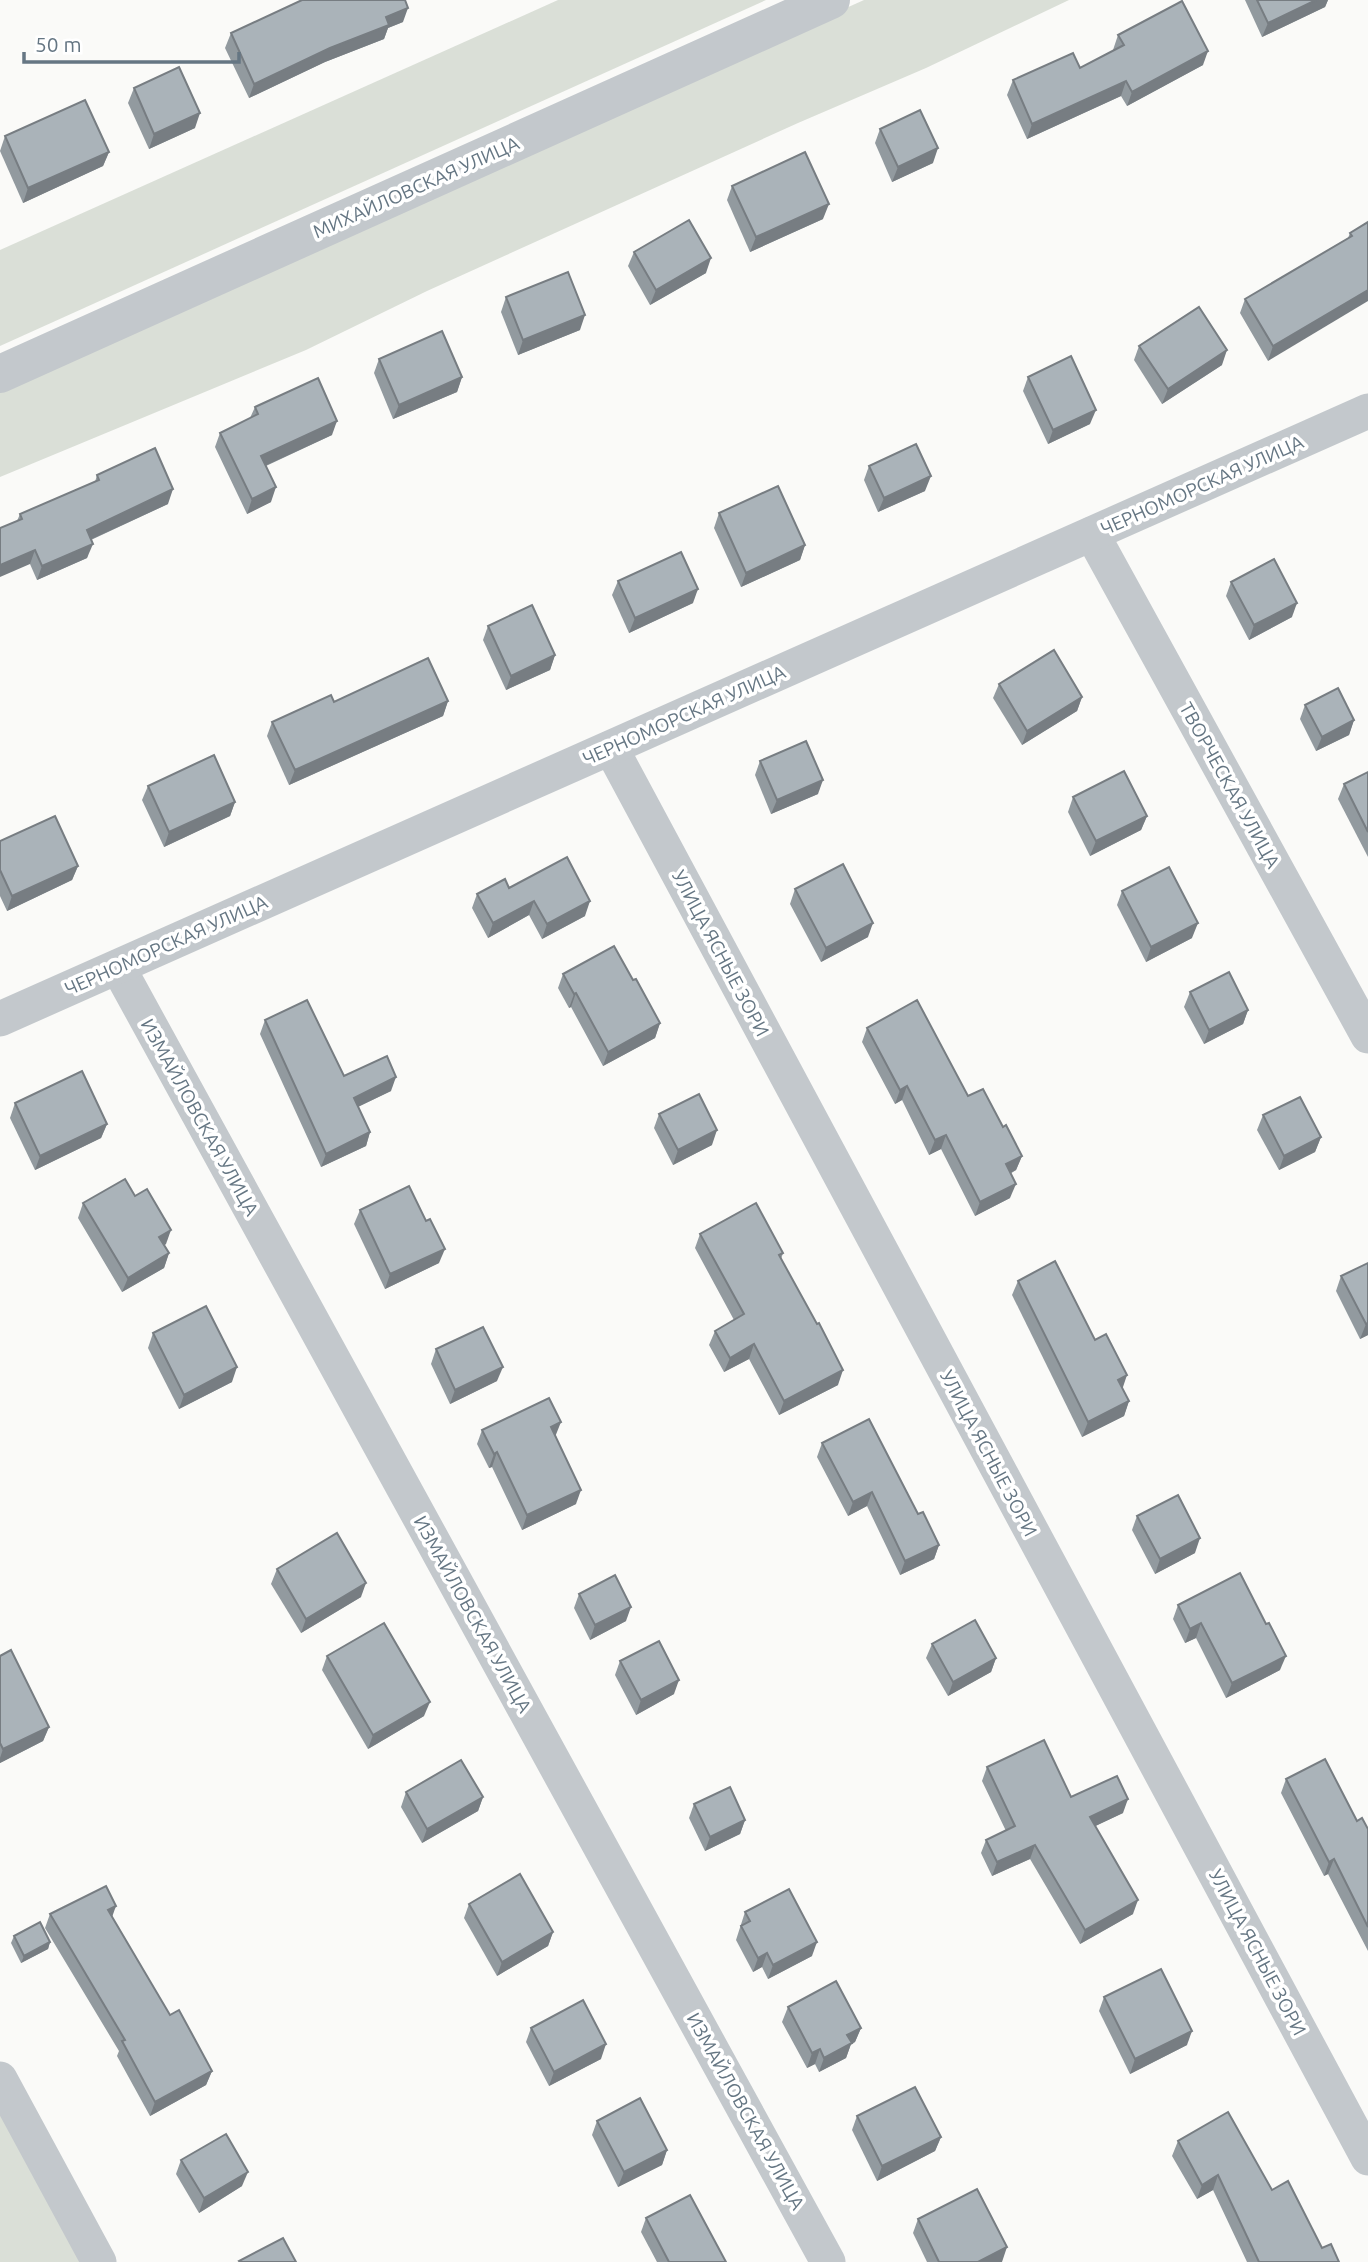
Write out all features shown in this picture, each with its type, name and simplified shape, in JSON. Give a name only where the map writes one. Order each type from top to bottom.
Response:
[{"type":"street","name":"МИХАЙЛОВСКАЯ УЛИЦА","points":[[0,374],[831,0]]},
{"type":"street","name":"ЧЕРНОМОРСКАЯ УЛИЦА","points":[[0,1019],[1368,411]]},
{"type":"street","name":"ТВОРЧЕСКАЯ УЛИЦА","points":[[1092,534],[1368,1036]]},
{"type":"street","name":"УЛИЦА ЯСНЫЕ ЗОРИ","points":[[611,748],[1368,2158]]},
{"type":"street","name":"ИЗМАЙЛОВСКАЯ УЛИЦА","points":[[118,967],[828,2262]]},
{"type":"street","points":[[0,2079],[99,2262]]},
{"type":"shaded area","points":[[558,0],[766,0],[0,346],[0,250]]},
{"type":"shaded area","points":[[864,0],[1069,0],[926,68],[427,291],[306,350],[0,477],[0,388]]},
{"type":"shaded area","points":[[0,2099],[88,2262],[0,2262]]},
{"type":"building","points":[[302,0],[405,0],[408,8],[386,17],[389,25],[330,48],[254,84],[231,33]]},
{"type":"building","points":[[1257,0],[1316,0],[1268,23]]},
{"type":"building","points":[[1182,1],[1208,51],[1132,92],[1126,81],[1032,124],[1013,80],[1073,53],[1080,68],[1124,45],[1118,35]]},
{"type":"building","points":[[179,67],[200,113],[154,134],[134,88]]},
{"type":"building","points":[[85,100],[109,152],[28,188],[5,136]]},
{"type":"building","points":[[920,110],[938,148],[898,167],[880,129]]},
{"type":"building","points":[[805,152],[829,204],[756,237],[732,186]]},
{"type":"building","points":[[689,220],[711,258],[656,290],[634,252]]},
{"type":"building","points":[[1368,222],[1368,290],[1273,346],[1245,299],[1352,236],[1350,233]]},
{"type":"building","points":[[568,272],[585,315],[523,340],[506,297]]},
{"type":"building","points":[[1199,307],[1227,350],[1168,389],[1139,346]]},
{"type":"building","points":[[442,331],[462,377],[399,405],[379,359]]},
{"type":"building","points":[[1071,356],[1096,410],[1053,430],[1028,377]]},
{"type":"building","points":[[318,378],[337,421],[261,456],[276,487],[252,499],[220,433],[258,414],[255,407]]},
{"type":"building","points":[[916,444],[931,476],[884,498],[869,466]]},
{"type":"building","points":[[155,448],[173,489],[87,530],[93,544],[42,566],[35,550],[0,565],[0,528],[22,519],[20,514],[99,480],[97,475]]},
{"type":"building","points":[[778,486],[805,545],[746,573],[719,513]]},
{"type":"building","points":[[681,552],[698,589],[635,618],[618,581]]},
{"type":"building","points":[[1274,559],[1297,603],[1254,625],[1231,582]]},
{"type":"building","points":[[532,605],[555,655],[511,676],[488,626]]},
{"type":"building","points":[[1054,650],[1082,697],[1027,731],[999,684]]},
{"type":"building","points":[[428,658],[448,701],[295,770],[272,722],[331,695],[334,702]]},
{"type":"building","points":[[1338,688],[1354,720],[1322,737],[1305,705]]},
{"type":"building","points":[[806,741],[823,780],[777,800],[760,761]]},
{"type":"building","points":[[214,755],[235,802],[169,832],[148,786]]},
{"type":"building","points":[[1124,771],[1147,816],[1096,841],[1073,797]]},
{"type":"building","points":[[1368,772],[1368,832],[1344,784]]},
{"type":"building","points":[[55,816],[78,866],[12,896],[0,870],[0,841]]},
{"type":"building","points":[[567,857],[590,901],[547,924],[534,901],[493,923],[477,894],[505,879],[509,888]]},
{"type":"building","points":[[843,864],[873,923],[826,948],[795,889]]},
{"type":"building","points":[[1169,867],[1198,923],[1151,947],[1122,891]]},
{"type":"building","points":[[614,946],[660,1023],[608,1052],[563,974]]},
{"type":"building","points":[[1229,972],[1248,1010],[1209,1030],[1190,992]]},
{"type":"building","points":[[307,1000],[344,1076],[387,1056],[396,1077],[354,1098],[370,1132],[326,1154],[265,1020]]},
{"type":"building","points":[[917,1000],[968,1096],[983,1089],[1022,1156],[1006,1164],[1016,1184],[980,1202],[946,1135],[935,1140],[907,1086],[900,1090],[867,1028]]},
{"type":"building","points":[[82,1071],[107,1124],[40,1156],[15,1103]]},
{"type":"building","points":[[699,1094],[717,1130],[678,1150],[659,1114]]},
{"type":"building","points":[[1300,1097],[1321,1137],[1284,1156],[1263,1115]]},
{"type":"building","points":[[125,1179],[135,1196],[147,1189],[171,1230],[159,1237],[169,1253],[128,1278],[83,1203]]},
{"type":"building","points":[[409,1186],[426,1221],[430,1219],[445,1249],[390,1274],[360,1210]]},
{"type":"building","points":[[756,1203],[783,1253],[779,1255],[843,1370],[784,1401],[754,1344],[730,1358],[715,1331],[744,1314],[700,1234]]},
{"type":"building","points":[[1055,1261],[1095,1340],[1106,1334],[1127,1375],[1118,1380],[1129,1401],[1088,1422],[1018,1281]]},
{"type":"building","points":[[1368,1263],[1368,1323],[1366,1324],[1341,1276]]},
{"type":"building","points":[[206,1306],[237,1367],[184,1395],[153,1333]]},
{"type":"building","points":[[483,1327],[503,1367],[455,1390],[436,1349]]},
{"type":"building","points":[[549,1398],[561,1422],[551,1427],[581,1490],[527,1515],[497,1452],[494,1454],[482,1430]]},
{"type":"building","points":[[869,1419],[918,1514],[923,1512],[939,1545],[905,1561],[872,1492],[853,1502],[822,1443]]},
{"type":"building","points":[[1178,1495],[1200,1538],[1160,1559],[1137,1516]]},
{"type":"building","points":[[337,1533],[366,1583],[306,1619],[277,1569]]},
{"type":"building","points":[[1240,1573],[1286,1656],[1232,1683],[1201,1623],[1190,1629],[1178,1605]]},
{"type":"building","points":[[615,1575],[631,1607],[595,1625],[579,1594]]},
{"type":"building","points":[[975,1620],[996,1658],[953,1682],[932,1644]]},
{"type":"building","points":[[384,1623],[430,1702],[373,1735],[327,1656]]},
{"type":"building","points":[[659,1641],[679,1680],[641,1700],[620,1661]]},
{"type":"building","points":[[11,1650],[49,1727],[3,1749],[0,1743],[0,1656]]},
{"type":"building","points":[[1044,1740],[1071,1797],[1117,1776],[1128,1799],[1090,1817],[1138,1900],[1085,1930],[1035,1845],[997,1862],[986,1840],[1015,1826],[987,1767]]},
{"type":"building","points":[[1325,1759],[1357,1821],[1362,1818],[1368,1829],[1368,1927],[1334,1859],[1329,1862],[1286,1779]]},
{"type":"building","points":[[461,1760],[483,1797],[427,1829],[406,1792]]},
{"type":"building","points":[[730,1787],[745,1820],[710,1837],[694,1804]]},
{"type":"building","points":[[520,1874],[553,1932],[502,1962],[469,1904]]},
{"type":"building","points":[[106,1886],[116,1906],[108,1910],[170,2015],[179,2010],[212,2071],[155,2102],[122,2041],[125,2040],[50,1914]]},
{"type":"building","points":[[789,1889],[817,1942],[773,1965],[767,1953],[758,1958],[741,1926],[750,1921],[745,1912]]},
{"type":"building","points":[[40,1922],[50,1942],[24,1956],[14,1936]]},
{"type":"building","points":[[1161,1969],[1192,2031],[1135,2059],[1104,1997]]},
{"type":"building","points":[[836,1981],[861,2028],[847,2035],[852,2043],[824,2058],[820,2049],[812,2053],[788,2007]]},
{"type":"building","points":[[583,2000],[606,2044],[554,2072],[531,2028]]},
{"type":"building","points":[[915,2087],[941,2137],[882,2166],[857,2116]]},
{"type":"building","points":[[640,2098],[667,2150],[624,2172],[597,2121]]},
{"type":"building","points":[[1228,2112],[1272,2190],[1288,2181],[1322,2248],[1331,2244],[1339,2262],[1259,2262],[1218,2175],[1202,2185],[1178,2141]]},
{"type":"building","points":[[226,2134],[248,2172],[204,2198],[181,2160]]},
{"type":"building","points":[[977,2189],[1007,2247],[978,2262],[939,2262],[918,2219]]},
{"type":"building","points":[[690,2195],[726,2262],[669,2262],[646,2218]]},
{"type":"building","points":[[283,2238],[296,2262],[239,2261]]}]
